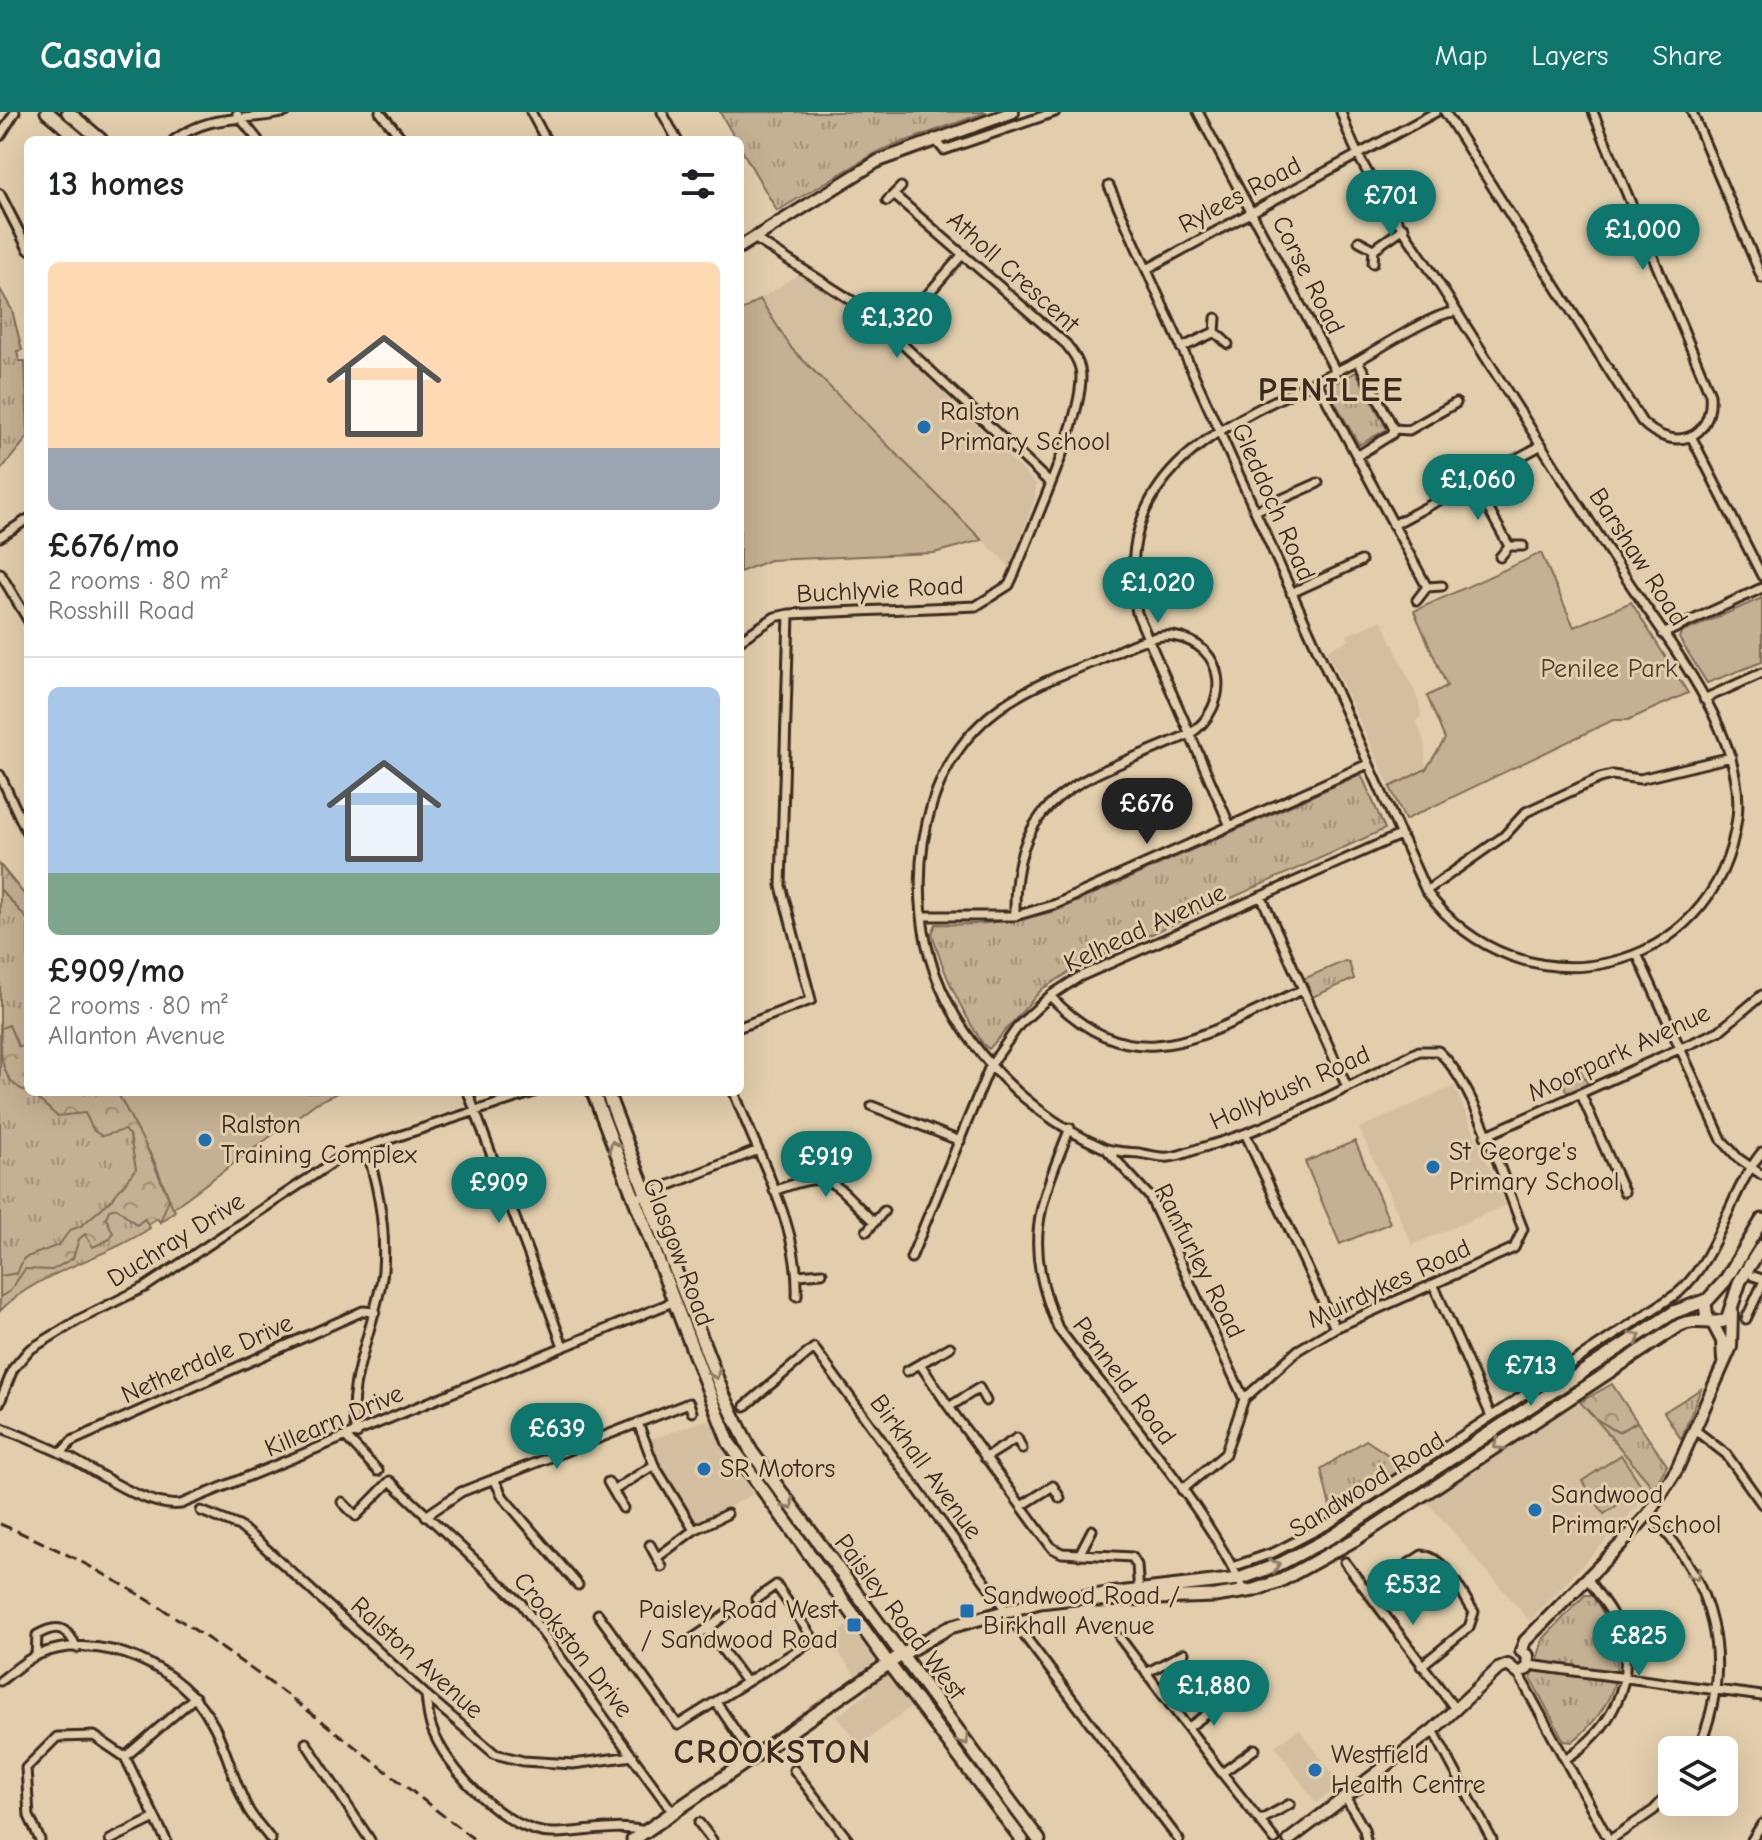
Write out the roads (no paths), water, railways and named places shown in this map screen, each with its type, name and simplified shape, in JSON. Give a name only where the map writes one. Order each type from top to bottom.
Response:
[{"type":"main road","points":[[47,112],[75,136]]},
{"type":"main road","points":[[68,112],[96,136]]},
{"type":"main road","name":"Glasgow Road","points":[[595,1096],[685,1297],[733,1416]]},
{"type":"main road","name":"Glasgow Road","points":[[608,1096],[673,1302],[721,1428]]},
{"type":"main road","points":[[1762,1220],[1725,1281],[1708,1299],[1703,1311],[1709,1320],[1727,1320],[1740,1281],[1762,1246]]},
{"type":"main road","points":[[1708,1299],[1724,1298],[1732,1310]]},
{"type":"main road","name":"Sandwood Road","points":[[1140,1594],[1239,1579],[1280,1564],[1333,1536],[1673,1312],[1708,1299]]},
{"type":"main road","name":"Sandwood Road","points":[[633,1840],[901,1655],[950,1627],[1005,1609],[1061,1599],[1245,1592],[1280,1581],[1336,1552],[1680,1325],[1709,1320]]},
{"type":"main road","name":"Paisley Road West","points":[[733,1416],[767,1474],[1039,1840]]},
{"type":"main road","name":"Paisley Road West","points":[[721,1428],[756,1482],[1022,1840]]},
{"type":"main road","points":[[756,1482],[767,1474]]},
{"type":"street","points":[[0,136],[15,112]]},
{"type":"street","points":[[180,136],[202,120],[237,114],[286,112]]},
{"type":"street","points":[[380,112],[400,136]]},
{"type":"street","points":[[531,112],[544,136]]},
{"type":"street","points":[[662,112],[675,136]]},
{"type":"street","points":[[744,244],[878,161],[934,138],[1013,112]]},
{"type":"street","points":[[934,138],[944,150],[1055,112]]},
{"type":"street","name":"Corse Road","points":[[1198,112],[1336,372]]},
{"type":"street","name":"Barshaw Road","points":[[1341,112],[1358,155],[1454,312],[1704,699],[1731,757],[1737,785],[1737,816],[1722,872],[1686,920],[1637,954]]},
{"type":"street","name":"Rylees Road","points":[[1147,269],[1436,112]]},
{"type":"street","points":[[1445,112],[1642,422],[1663,438],[1677,440],[1691,436],[1705,425],[1711,409],[1710,394],[1593,112]]},
{"type":"street","points":[[1692,112],[1762,278]]},
{"type":"street","points":[[237,114],[255,136]]},
{"type":"street","name":"Gleddoch Road","points":[[1109,186],[1426,891],[1438,908],[1476,940],[1526,963],[1592,967],[1637,954]]},
{"type":"street","points":[[887,201],[901,187]]},
{"type":"street","points":[[0,194],[24,241]]},
{"type":"street","name":"Atholl Crescent","points":[[894,195],[1077,357],[1082,374],[1078,404],[1049,482]]},
{"type":"street","points":[[1374,249],[1404,228]]},
{"type":"street","points":[[754,238],[836,288],[893,334],[1049,482]]},
{"type":"street","points":[[1359,241],[1374,249]]},
{"type":"street","points":[[1373,263],[1374,249]]},
{"type":"street","points":[[893,334],[963,254]]},
{"type":"street","points":[[1230,826],[1148,640],[1132,585],[1132,552],[1145,507],[1174,467],[1219,432],[1454,312]]},
{"type":"street","points":[[1215,332],[1216,318]]},
{"type":"street","points":[[1181,348],[1215,332]]},
{"type":"street","points":[[1215,332],[1228,344]]},
{"type":"street","points":[[1358,361],[1394,429]]},
{"type":"street","points":[[1317,382],[1427,587]]},
{"type":"street","points":[[1357,456],[1394,429],[1409,430],[1456,403]]},
{"type":"street","points":[[1691,436],[1762,576]]},
{"type":"street","points":[[1393,525],[1542,445]]},
{"type":"street","name":"Buchlyvie Road","points":[[744,637],[775,617],[789,614],[962,608],[996,597],[1009,585],[1049,482]]},
{"type":"street","points":[[1255,511],[1318,483]]},
{"type":"street","points":[[1474,483],[1509,546]]},
{"type":"street","points":[[0,537],[24,522]]},
{"type":"street","points":[[1509,546],[1523,546]]},
{"type":"street","points":[[1500,557],[1509,546]]},
{"type":"street","points":[[1291,593],[1361,561]]},
{"type":"street","points":[[0,573],[24,613]]},
{"type":"street","points":[[1417,600],[1427,587],[1442,586]]},
{"type":"street","points":[[1663,634],[1762,588]]},
{"type":"street","points":[[744,1025],[811,1000],[781,886],[789,614]]},
{"type":"street","points":[[1015,916],[1014,878],[1019,855],[1045,808],[1077,784],[1190,734],[1204,724],[1214,709],[1219,691],[1217,673],[1209,658],[1194,642],[1169,636],[1148,640]]},
{"type":"street","name":"Hollybush Road","points":[[1148,640],[1037,685],[996,710],[970,735],[944,772],[929,808],[920,855],[922,916],[930,960],[953,1013],[990,1066],[1034,1105],[1106,1149],[1168,1157],[1246,1135],[1419,1051],[1438,1051],[1449,1060],[1485,1136]]},
{"type":"street","points":[[1704,699],[1762,673]]},
{"type":"street","points":[[1426,891],[1504,836],[1526,812],[1600,778],[1612,775],[1640,779],[1731,757]]},
{"type":"street","points":[[922,916],[1015,916],[1056,904],[1368,764]]},
{"type":"street","points":[[0,775],[24,821]]},
{"type":"street","name":"Kelhead Avenue","points":[[911,1258],[990,1066],[1019,1025],[1050,996],[1079,977],[1400,835]]},
{"type":"street","points":[[1261,896],[1347,1087]]},
{"type":"street","points":[[1637,954],[1722,1140],[1749,1168],[1762,1175]]},
{"type":"street","points":[[1050,996],[1090,1032],[1112,1041],[1152,1047],[1192,1039],[1302,990]]},
{"type":"street","name":"Moorpark Avenue","points":[[1485,1136],[1719,1031],[1762,995]]},
{"type":"street","points":[[1581,1094],[1624,1192]]},
{"type":"street","points":[[469,1096],[563,1346]]},
{"type":"street","name":"Duchray Drive","points":[[0,1402],[13,1369],[38,1344],[145,1287],[347,1153],[522,1096]]},
{"type":"street","points":[[735,1096],[774,1191],[798,1275],[797,1296]]},
{"type":"street","points":[[872,1106],[960,1141]]},
{"type":"street","name":"Penneld Road","points":[[1070,1128],[1050,1177],[1036,1230],[1039,1272],[1046,1298],[1058,1328],[1182,1490],[1235,1566],[1245,1592]]},
{"type":"street","points":[[1246,1135],[1335,1328]]},
{"type":"street","name":"Muirdykes Road","points":[[1182,1490],[1225,1454],[1244,1399],[1298,1350],[1335,1328],[1514,1248],[1523,1229],[1485,1136]]},
{"type":"street","points":[[357,1434],[353,1421],[360,1361],[383,1272],[383,1221],[377,1184],[366,1148]]},
{"type":"street","name":"Ranfurley Road","points":[[1106,1149],[1150,1197],[1244,1399]]},
{"type":"street","points":[[640,1196],[756,1151]]},
{"type":"street","name":"Sandwood Road","points":[[1235,1566],[1315,1533],[1692,1281],[1749,1168],[1762,1152]]},
{"type":"street","points":[[774,1191],[806,1178],[826,1180],[874,1222]]},
{"type":"street","points":[[867,1231],[884,1211]]},
{"type":"street","points":[[798,1275],[822,1273]]},
{"type":"street","points":[[1746,1319],[1759,1280]]},
{"type":"street","points":[[1434,1286],[1491,1416]]},
{"type":"street","name":"Killearn Drive","points":[[0,1427],[61,1453],[167,1506],[238,1483],[685,1297]]},
{"type":"street","points":[[1508,1665],[1510,1655],[1521,1651],[1525,1641],[1649,1513],[1677,1469],[1733,1338],[1732,1310]]},
{"type":"street","name":"Netherdale Drive","points":[[61,1453],[72,1441],[363,1311],[375,1312]]},
{"type":"street","points":[[1709,1320],[1722,1341],[1723,1362]]},
{"type":"street","points":[[907,1371],[950,1347]]},
{"type":"street","name":"Birkhall Avenue","points":[[745,1406],[814,1348],[1005,1609]]},
{"type":"street","points":[[920,1364],[1052,1548],[1079,1555],[1132,1557],[1137,1565],[1140,1594]]},
{"type":"street","points":[[949,1407],[979,1388],[986,1401]]},
{"type":"street","points":[[426,1516],[443,1501],[494,1479],[689,1403],[692,1412]]},
{"type":"street","points":[[638,1423],[654,1465],[694,1530]]},
{"type":"street","points":[[1695,1430],[1726,1454],[1762,1504]]},
{"type":"street","points":[[347,1438],[378,1471]]},
{"type":"street","points":[[985,1458],[1017,1438],[1022,1449]]},
{"type":"street","points":[[614,1490],[654,1465]]},
{"type":"street","points":[[494,1479],[503,1497],[578,1585]]},
{"type":"street","name":"Crookston Drive","points":[[342,1502],[356,1516],[390,1481],[521,1603],[674,1814]]},
{"type":"street","points":[[608,1482],[623,1508]]},
{"type":"street","points":[[1023,1505],[1053,1486],[1060,1498]]},
{"type":"street","name":"Ralston Avenue","points":[[201,1511],[239,1526],[261,1544],[495,1754],[523,1761],[573,1764],[633,1756]]},
{"type":"street","points":[[1649,1513],[1681,1550],[1703,1592],[1717,1650],[1712,1715],[1704,1736]]},
{"type":"street","points":[[659,1556],[694,1530],[727,1514]]},
{"type":"street","points":[[1079,1555],[1092,1530]]},
{"type":"street","points":[[650,1545],[659,1556],[662,1567]]},
{"type":"street","points":[[1367,1591],[1422,1555],[1435,1559],[1446,1570],[1474,1612],[1472,1620],[1469,1627],[1421,1666]]},
{"type":"street","points":[[1345,1562],[1456,1710]]},
{"type":"street","points":[[568,1570],[575,1565]]},
{"type":"street","points":[[1565,1759],[1584,1747],[1607,1722],[1623,1678],[1624,1650],[1620,1632],[1608,1606],[1587,1578]]},
{"type":"street","points":[[598,1614],[608,1621],[678,1725],[814,1640],[776,1585],[756,1599]]},
{"type":"street","points":[[683,1645],[728,1613]]},
{"type":"street","points":[[1017,1626],[1179,1840]]},
{"type":"street","points":[[36,1656],[37,1635],[49,1629],[60,1627],[69,1632],[77,1648]]},
{"type":"street","points":[[707,1629],[746,1682]]},
{"type":"street","points":[[1120,1638],[1275,1840]]},
{"type":"street","points":[[0,1681],[36,1656],[77,1648],[120,1651],[151,1663],[195,1697],[213,1724],[249,1810],[271,1840]]},
{"type":"street","points":[[1521,1651],[1528,1656],[1529,1665]]},
{"type":"street","points":[[1146,1673],[1184,1653]]},
{"type":"street","points":[[1508,1665],[1518,1673],[1610,1840],[1658,1806]]},
{"type":"street","points":[[1289,1840],[1433,1730],[1498,1669],[1508,1665]]},
{"type":"street","points":[[1518,1673],[1529,1665],[1762,1696]]},
{"type":"street","points":[[426,1695],[432,1728],[456,1768],[501,1817],[549,1834],[627,1827],[648,1831]]},
{"type":"street","points":[[125,1757],[195,1697]]},
{"type":"street","points":[[716,1702],[753,1757]]},
{"type":"street","points":[[1189,1727],[1222,1703]]},
{"type":"street","points":[[1433,1730],[1492,1840]]},
{"type":"street","points":[[40,1840],[29,1816],[26,1768],[57,1737],[94,1736],[125,1757],[166,1840]]},
{"type":"street","points":[[306,1743],[370,1840]]},
{"type":"street","points":[[1222,1773],[1255,1749]]},
{"type":"street","points":[[794,1770],[848,1840]]},
{"type":"street","points":[[1346,1798],[1364,1829],[1366,1840]]},
{"type":"street","points":[[1261,1820],[1290,1804]]},
{"type":"street","points":[[110,1840],[155,1818]]},
{"type":"street","points":[[699,1823],[712,1840]]},
{"type":"street","points":[[1752,1840],[1762,1824]]},
{"type":"railway","points":[[0,1524],[64,1553],[187,1625],[305,1709],[475,1840]]},
{"type":"place","name":"Ralston Primary School","points":[[924,427]]},
{"type":"place","name":"Ralston Training Complex","points":[[205,1140]]},
{"type":"place","name":"St George's Primary School","points":[[1433,1167]]},
{"type":"place","name":"SR Motors","points":[[704,1469]]},
{"type":"place","name":"Sandwood Primary School","points":[[1535,1510]]},
{"type":"place","name":"Sandwood Road / Birkhall Avenue","points":[[967,1611]]},
{"type":"place","name":"Paisley Road West / Sandwood Road","points":[[854,1625]]},
{"type":"place","name":"Westfield Health Centre","points":[[1315,1770]]},
{"type":"district","name":"PENILEE","points":[[1331,390]]},
{"type":"district","name":"CROOKSTON","points":[[773,1752]]},
{"type":"park label","name":"Penilee Park","points":[[1609,669]]}]
